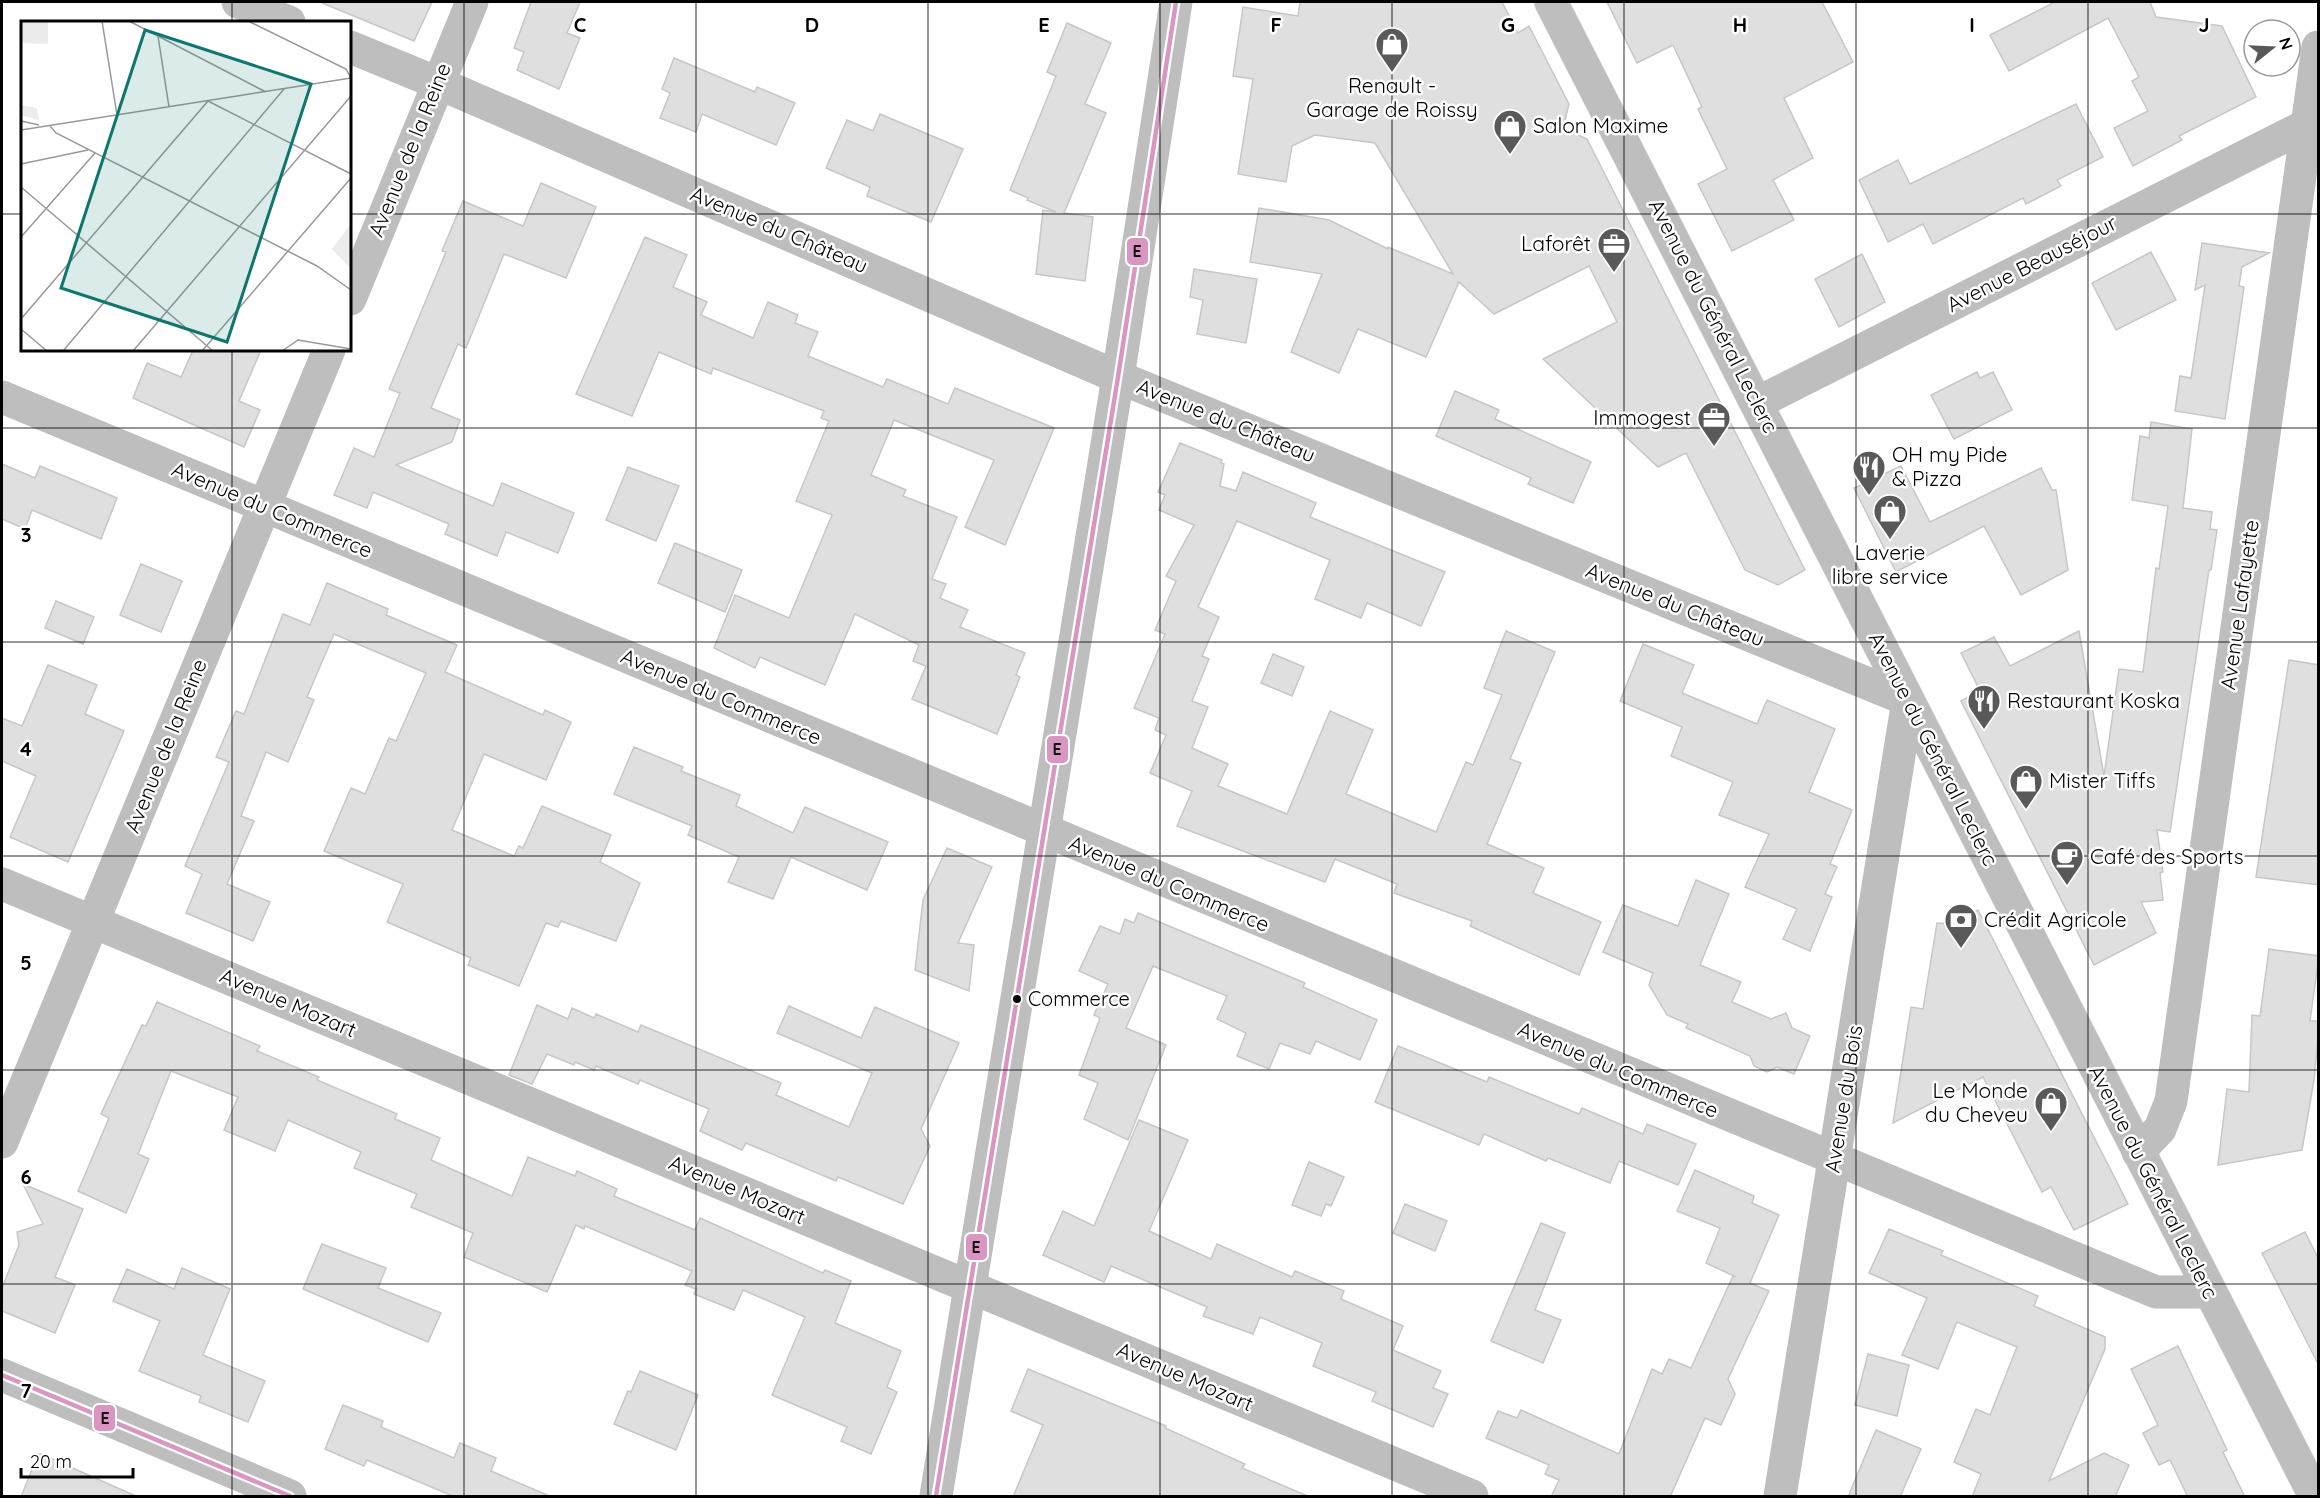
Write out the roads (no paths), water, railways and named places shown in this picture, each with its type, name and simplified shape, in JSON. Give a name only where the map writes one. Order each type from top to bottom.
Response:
[{"type":"street","points":[[238,2],[286,21]]},
{"type":"street","name":"Avenue de la Reine","points":[[351,297],[472,2]]},
{"type":"street","points":[[936,1497],[1118,377],[1176,2]]},
{"type":"street","name":"Avenue du Général Leclerc","points":[[1554,2],[2315,1497]]},
{"type":"street","name":"Avenue du Château","points":[[351,47],[1118,377],[1908,700]]},
{"type":"street","name":"Avenue Lafayette","points":[[2138,1152],[2160,1129],[2171,1101],[2319,47]]},
{"type":"street","name":"Avenue Beauséjour","points":[[1757,403],[2307,125]]},
{"type":"street","name":"Avenue de la Reine","points":[[2,1142],[329,351]]},
{"type":"street","name":"Avenue du Commerce","points":[[2,397],[2156,1292],[2209,1292]]},
{"type":"street","name":"Avenue du Bois","points":[[1780,1497],[1908,700]]},
{"type":"street","name":"Avenue Mozart","points":[[2,884],[1472,1497]]},
{"type":"street","points":[[2,1375],[290,1497]]},
{"type":"place","name":"Renault - Garage de Roissy","points":[[1392,73]]},
{"type":"place","name":"Salon Maxime","points":[[1510,155]]},
{"type":"place","name":"Laforêt","points":[[1614,273]]},
{"type":"place","name":"Immogest","points":[[1714,447]]},
{"type":"place","name":"OH my Pide & Pizza","points":[[1869,496]]},
{"type":"place","name":"Laverie libre service","points":[[1890,540]]},
{"type":"place","name":"Restaurant Koska","points":[[1984,730]]},
{"type":"place","name":"Mister Tiffs","points":[[2026,810]]},
{"type":"place","name":"Café des Sports","points":[[2067,886]]},
{"type":"place","name":"Crédit Agricole","points":[[1961,949]]},
{"type":"place","name":"Commerce","points":[[1017,999]]},
{"type":"place","name":"Le Monde du Cheveu","points":[[2051,1132]]}]
